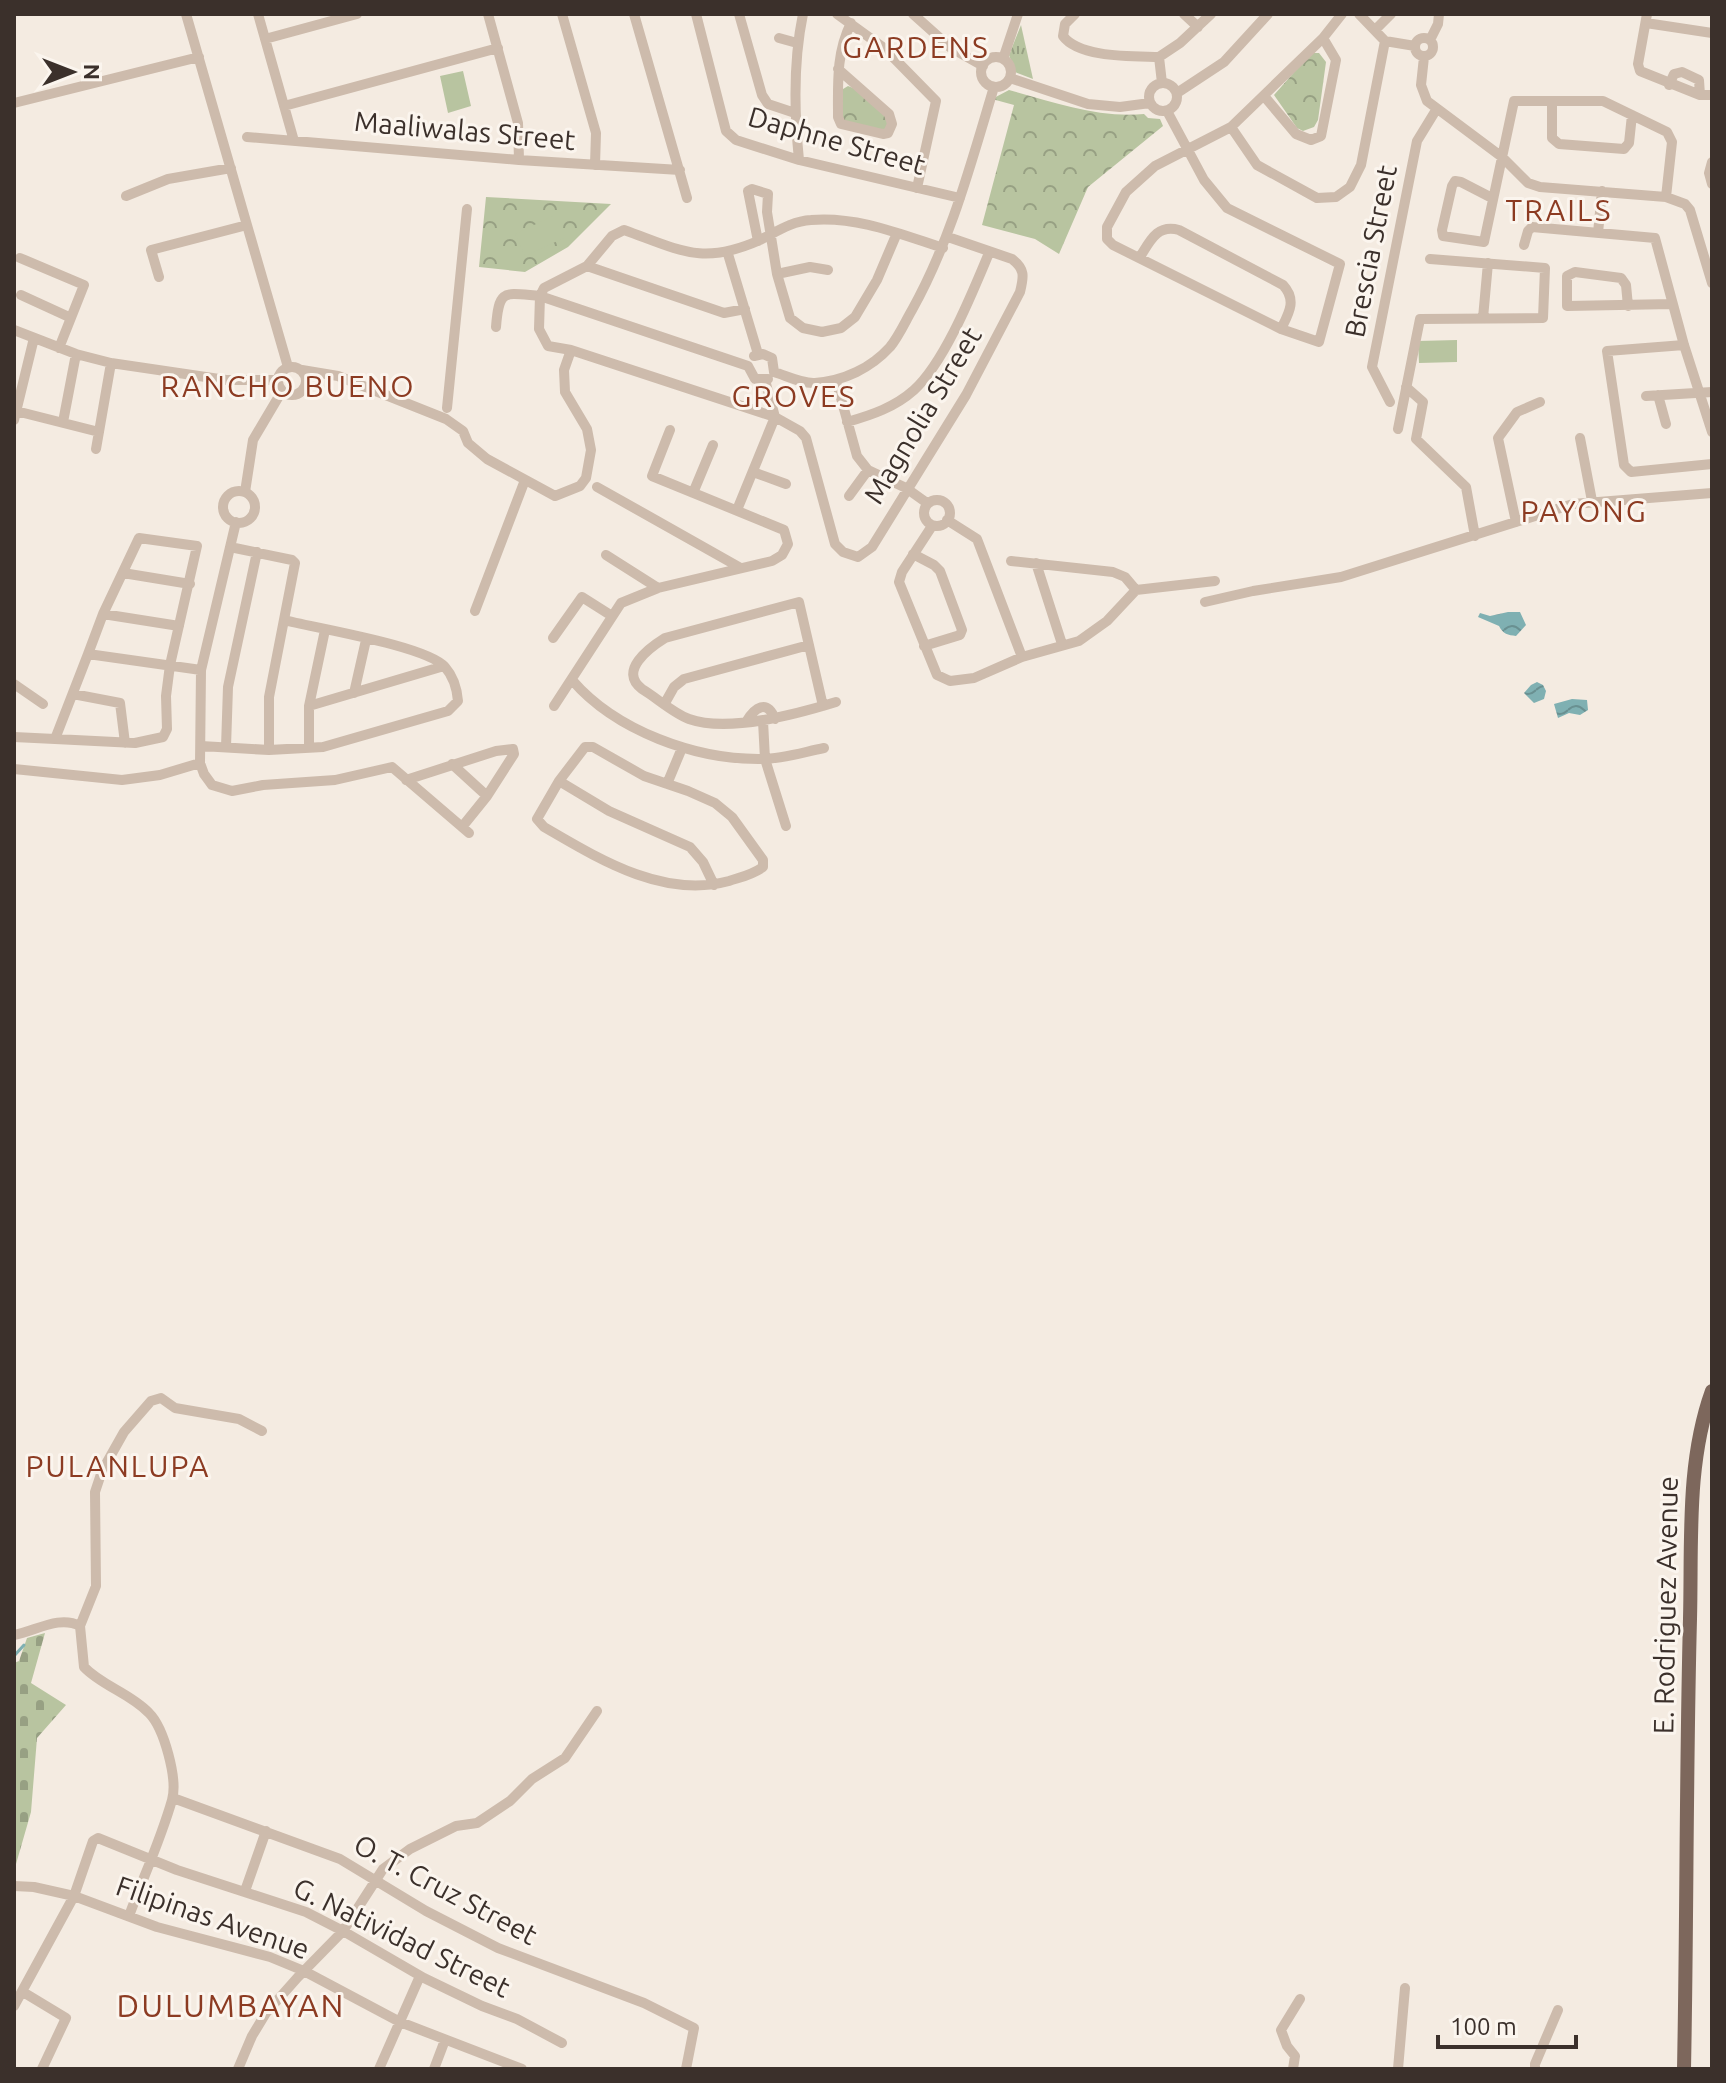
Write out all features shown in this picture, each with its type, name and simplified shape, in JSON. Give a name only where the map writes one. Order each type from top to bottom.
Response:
[{"type":"main road","name":"E. Rodriguez Avenue","points":[[1684,2069],[1694,1466],[1700,1425],[1712,1391]]},
{"type":"street","points":[[186,14],[288,367]]},
{"type":"street","points":[[258,14],[294,141]]},
{"type":"street","points":[[265,39],[357,14]]},
{"type":"street","points":[[488,14],[518,123],[519,160]]},
{"type":"street","points":[[562,14],[596,133],[595,165]]},
{"type":"street","points":[[634,14],[687,198]]},
{"type":"street","name":"Daphne Street","points":[[696,14],[726,131],[736,140],[799,160],[960,198]]},
{"type":"street","points":[[739,14],[762,95],[768,104],[795,113]]},
{"type":"street","points":[[799,160],[795,113],[797,43],[803,14]]},
{"type":"street","points":[[837,14],[884,48],[936,101],[917,188]]},
{"type":"street","points":[[913,14],[951,48],[983,66]]},
{"type":"street","points":[[1003,59],[1018,14]]},
{"type":"street","points":[[1075,14],[1065,24],[1063,36],[1069,45],[1094,52],[1159,57],[1211,14]]},
{"type":"street","points":[[1184,14],[1198,27]]},
{"type":"street","points":[[1177,93],[1170,84],[1162,83],[1151,90],[1150,103],[1155,109],[1167,111],[1174,106],[1177,93],[1224,62],[1268,14]]},
{"type":"street","points":[[1167,111],[1186,148],[1204,180],[1227,208],[1340,264],[1319,342],[1281,329],[1110,242],[1106,236],[1109,223],[1126,192],[1155,166],[1186,148],[1231,127],[1323,38],[1342,14]]},
{"type":"street","points":[[1359,14],[1385,41],[1415,46]]},
{"type":"street","points":[[1376,29],[1391,14]]},
{"type":"street","points":[[1424,57],[1433,51],[1430,40],[1439,14]]},
{"type":"street","points":[[1712,33],[1646,18],[1638,67],[1642,73],[1669,85],[1700,95],[1712,95]]},
{"type":"street","points":[[838,69],[889,114],[892,124],[888,133],[841,124],[838,117],[838,69],[842,40],[851,23]]},
{"type":"street","points":[[779,38],[797,43]]},
{"type":"street","points":[[1264,96],[1296,134],[1311,140],[1321,136],[1336,62],[1335,54],[1323,38]]},
{"type":"street","points":[[1415,46],[1419,39],[1430,40]]},
{"type":"street","points":[[1231,127],[1257,165],[1317,198],[1336,197],[1350,187],[1361,165],[1385,41]]},
{"type":"street","points":[[1415,46],[1418,54],[1424,57]]},
{"type":"street","points":[[284,106],[498,48]]},
{"type":"street","points":[[14,103],[199,57]]},
{"type":"street","points":[[1159,57],[1162,83]]},
{"type":"street","points":[[1424,57],[1421,85],[1427,101],[1502,157],[1528,183],[1540,187],[1666,197],[1685,204],[1690,210],[1712,283]]},
{"type":"street","points":[[992,58],[1003,59],[1008,64],[1010,78],[1003,85],[994,87],[983,79],[983,66],[992,58]]},
{"type":"street","points":[[1669,85],[1674,74],[1682,72],[1698,78],[1700,95]]},
{"type":"street","points":[[1010,78],[1088,104],[1120,107],[1150,103]]},
{"type":"street","points":[[774,372],[811,383],[836,380],[866,367],[892,345],[928,281],[945,243],[994,87]]},
{"type":"street","points":[[1492,198],[1455,181],[1442,230],[1446,237],[1484,242],[1514,101],[1603,101],[1667,132],[1672,142],[1666,197]]},
{"type":"street","points":[[1552,102],[1552,138],[1559,144],[1624,149],[1629,143],[1632,115]]},
{"type":"street","name":"Brescia Street","points":[[1390,402],[1372,367],[1417,141],[1436,110]]},
{"type":"street","name":"Maaliwalas Street","points":[[247,137],[680,170]]},
{"type":"street","points":[[1712,162],[1709,173],[1712,184]]},
{"type":"street","points":[[126,196],[168,179],[231,168]]},
{"type":"street","points":[[758,241],[748,200],[750,190],[768,194],[767,212],[777,274],[790,318],[803,328],[822,332],[841,328],[855,317],[877,280],[897,233]]},
{"type":"street","points":[[1598,233],[1602,191]]},
{"type":"street","points":[[447,408],[467,209]]},
{"type":"street","points":[[775,417],[571,350],[548,346],[539,329],[540,296],[544,288],[587,266],[612,236],[624,230],[684,252],[728,254],[791,224],[811,220],[863,222],[897,233],[989,253],[949,338],[916,388],[875,414],[847,422]]},
{"type":"street","points":[[159,277],[151,250],[247,225]]},
{"type":"street","points":[[1524,245],[1532,227],[1655,238],[1684,345],[1706,391],[1712,432]]},
{"type":"street","points":[[1140,257],[1157,232],[1165,228],[1179,230],[1283,285],[1290,295],[1291,305],[1281,329]]},
{"type":"street","name":"Magnolia Street","points":[[775,417],[800,431],[806,438],[835,544],[843,552],[858,557],[872,547],[966,395],[1020,292],[1024,276],[1021,266],[1012,259],[989,253]]},
{"type":"street","points":[[728,254],[758,354]]},
{"type":"street","points":[[20,258],[84,285],[59,348]]},
{"type":"street","points":[[1398,429],[1420,319],[1543,318],[1545,268],[1430,259]]},
{"type":"street","points":[[1483,318],[1488,263]]},
{"type":"street","points":[[587,266],[724,313],[745,309]]},
{"type":"street","points":[[777,274],[810,267],[828,270]]},
{"type":"street","points":[[1628,306],[1626,285],[1621,278],[1575,272],[1567,276],[1567,306],[1628,306],[1672,304]]},
{"type":"street","points":[[496,327],[498,302],[502,297],[511,294],[540,296],[748,366]]},
{"type":"street","points":[[21,295],[69,317]]},
{"type":"street","points":[[14,330],[76,354],[111,363],[226,380],[278,380]]},
{"type":"street","points":[[34,338],[15,415],[63,422],[99,432]]},
{"type":"street","points":[[1684,345],[1607,351],[1624,465],[1631,472],[1712,464]]},
{"type":"street","points":[[282,391],[278,380],[281,372],[288,367],[338,376],[446,419],[463,431],[468,443],[487,459],[555,496],[580,486],[586,478],[591,450],[587,429],[565,392],[564,370],[571,350]]},
{"type":"street","points":[[63,422],[76,354]]},
{"type":"street","points":[[758,354],[772,358],[774,372]]},
{"type":"street","points":[[758,354],[748,366],[751,376],[765,380],[774,372]]},
{"type":"street","points":[[96,449],[111,363]]},
{"type":"street","points":[[282,391],[296,395],[303,390],[307,382],[302,370]]},
{"type":"street","points":[[737,510],[775,417],[765,380]]},
{"type":"street","points":[[836,380],[857,456],[868,470],[906,488],[927,503]]},
{"type":"street","points":[[1406,387],[1423,402],[1416,439],[1466,487],[1475,536]]},
{"type":"street","points":[[245,492],[253,440],[282,391]]},
{"type":"street","points":[[1666,424],[1652,395],[1706,391]]},
{"type":"street","points":[[1516,522],[1498,438],[1517,412],[1540,402]]},
{"type":"street","points":[[554,706],[621,603],[658,588],[772,561],[782,555],[788,544],[784,530],[652,476],[670,430]]},
{"type":"street","points":[[1580,438],[1592,501]]},
{"type":"street","points":[[693,493],[713,445]]},
{"type":"street","points":[[849,496],[868,470]]},
{"type":"street","points":[[753,472],[786,484]]},
{"type":"street","points":[[475,611],[525,480]]},
{"type":"street","points":[[597,487],[739,567]]},
{"type":"street","points":[[245,492],[253,499],[255,509],[246,521],[236,522],[228,518],[224,504],[232,493],[245,492]]},
{"type":"street","points":[[1205,602],[1341,577],[1573,504],[1712,493]]},
{"type":"street","points":[[927,503],[936,499],[945,502],[950,511],[947,520],[932,526],[899,582],[937,675],[950,681],[974,678],[1022,657],[1079,641],[1107,621],[1136,590],[1215,581]]},
{"type":"street","points":[[927,503],[924,515],[932,526]]},
{"type":"street","points":[[947,520],[977,539],[1022,657]]},
{"type":"street","points":[[236,522],[201,670],[200,763],[204,774],[212,785],[232,791],[263,785],[335,780],[392,767],[406,780],[465,830],[514,754],[513,749],[496,751],[406,780]]},
{"type":"street","points":[[14,737],[125,743],[163,737],[167,729],[166,696],[170,665],[198,548],[194,544],[140,537],[103,614],[55,739]]},
{"type":"street","points":[[230,547],[295,563],[269,697],[269,750]]},
{"type":"street","points":[[226,747],[228,687],[257,552]]},
{"type":"street","points":[[913,554],[940,571],[962,630],[960,635],[924,646]]},
{"type":"street","points":[[606,555],[658,588]]},
{"type":"street","points":[[1011,561],[1113,572],[1125,577],[1136,590]]},
{"type":"street","points":[[1036,563],[1062,644]]},
{"type":"street","points":[[123,573],[190,584]]},
{"type":"street","points":[[553,638],[582,597],[612,616]]},
{"type":"street","points":[[823,706],[799,602],[665,638],[648,648],[632,674],[636,685],[686,718],[703,723],[769,720],[823,706],[836,702]]},
{"type":"street","points":[[103,614],[179,626]]},
{"type":"street","points":[[201,746],[269,750],[323,747],[448,711],[458,701],[456,687],[444,666],[422,653],[284,620]]},
{"type":"street","points":[[309,748],[309,706],[325,630]]},
{"type":"street","points":[[354,693],[366,640]]},
{"type":"street","points":[[665,703],[674,687],[684,679],[809,645]]},
{"type":"street","points":[[88,654],[201,670]]},
{"type":"street","points":[[309,706],[444,666]]},
{"type":"street","points":[[572,680],[585,695],[652,736],[707,755],[765,759],[824,748]]},
{"type":"street","points":[[14,684],[43,704]]},
{"type":"street","points":[[73,694],[120,703],[125,743]]},
{"type":"street","points":[[769,720],[765,759],[786,826]]},
{"type":"street","points":[[585,747],[593,747],[644,776],[667,784],[715,803],[732,817],[763,860],[763,867],[754,874],[714,885],[686,886],[653,880],[598,859],[544,827],[537,819],[559,781],[585,747]]},
{"type":"street","points":[[667,784],[682,748]]},
{"type":"street","points":[[14,769],[122,780],[160,775],[200,763]]},
{"type":"street","points":[[452,764],[487,796]]},
{"type":"street","points":[[559,781],[609,811],[690,847],[703,862],[714,885]]},
{"type":"street","points":[[129,1916],[173,1798],[171,1767],[160,1726],[141,1705],[94,1678],[84,1667],[80,1626],[96,1586],[95,1492],[102,1471],[124,1432],[151,1401],[161,1398],[175,1408],[239,1419],[262,1431]]},
{"type":"street","points":[[14,1635],[60,1621],[80,1626]]},
{"type":"street","points":[[238,2069],[266,2013],[343,1931],[383,1869],[410,1849],[456,1826],[477,1823],[510,1801],[532,1779],[561,1762],[597,1711]]},
{"type":"street","name":"O. T. Cruz Street","points":[[173,1798],[340,1859],[426,1911],[498,1948],[644,2003],[694,2028],[686,2069]]},
{"type":"street","points":[[245,1891],[266,1831]]},
{"type":"street","name":"G. Natividad Street","points":[[74,1896],[96,1838],[287,1904],[343,1931],[420,1976],[517,2019],[562,2043]]},
{"type":"street","name":"Filipinas Avenue","points":[[14,1886],[74,1896],[157,1927],[258,1953],[304,1971],[400,2022],[522,2069]]},
{"type":"street","points":[[14,2006],[74,1896]]},
{"type":"street","points":[[379,2069],[420,1976]]},
{"type":"street","points":[[1398,2069],[1405,1988]]},
{"type":"street","points":[[23,1992],[66,2018],[42,2069]]},
{"type":"street","points":[[1293,2069],[1295,2056],[1281,2030],[1300,1999]]},
{"type":"street","points":[[1535,2069],[1558,2010]]},
{"type":"street","points":[[434,2069],[445,2040]]},
{"type":"green space","points":[[1021,25],[1033,79],[1015,72],[1009,55]]},
{"type":"green space","points":[[1311,53],[1319,53],[1326,62],[1318,120],[1314,127],[1303,131],[1297,128],[1274,95]]},
{"type":"green space","points":[[463,71],[471,106],[448,113],[440,76]]},
{"type":"green space","points":[[848,86],[887,117],[888,125],[883,131],[844,122],[841,115],[843,89]]},
{"type":"green space","points":[[1009,90],[1092,111],[1144,114],[1148,118],[1160,119],[1163,126],[1088,187],[1059,254],[1035,239],[982,225],[1014,105],[992,99]]},
{"type":"green space","points":[[486,197],[611,204],[568,247],[525,272],[479,267]]},
{"type":"green space","points":[[553,216],[564,238],[525,256],[515,234]]},
{"type":"green space","points":[[1457,340],[1457,362],[1419,363],[1418,341]]},
{"type":"green space","points":[[45,1633],[31,1683],[66,1705],[37,1738],[31,1812],[14,1871],[14,1663],[19,1661],[27,1638]]},
{"type":"water","points":[[1520,612],[1526,625],[1516,636],[1506,634],[1499,626],[1478,617],[1480,613],[1490,616]]},
{"type":"water","points":[[1537,682],[1546,691],[1544,699],[1534,703],[1524,693]]},
{"type":"water","points":[[1572,699],[1587,700],[1588,710],[1580,715],[1569,713],[1558,718],[1554,704]]},
{"type":"waterway","points":[[14,1656],[24,1645]]},
{"type":"district","name":"GARDENS","points":[[916,47]]},
{"type":"district","name":"TRAILS","points":[[1559,210]]},
{"type":"district","name":"RANCHO BUENO","points":[[288,386]]},
{"type":"district","name":"GROVES","points":[[794,396]]},
{"type":"district","name":"PAYONG","points":[[1584,511]]},
{"type":"district","name":"PULANLUPA","points":[[118,1466]]},
{"type":"district","name":"DULUMBAYAN","points":[[231,2005]]}]
